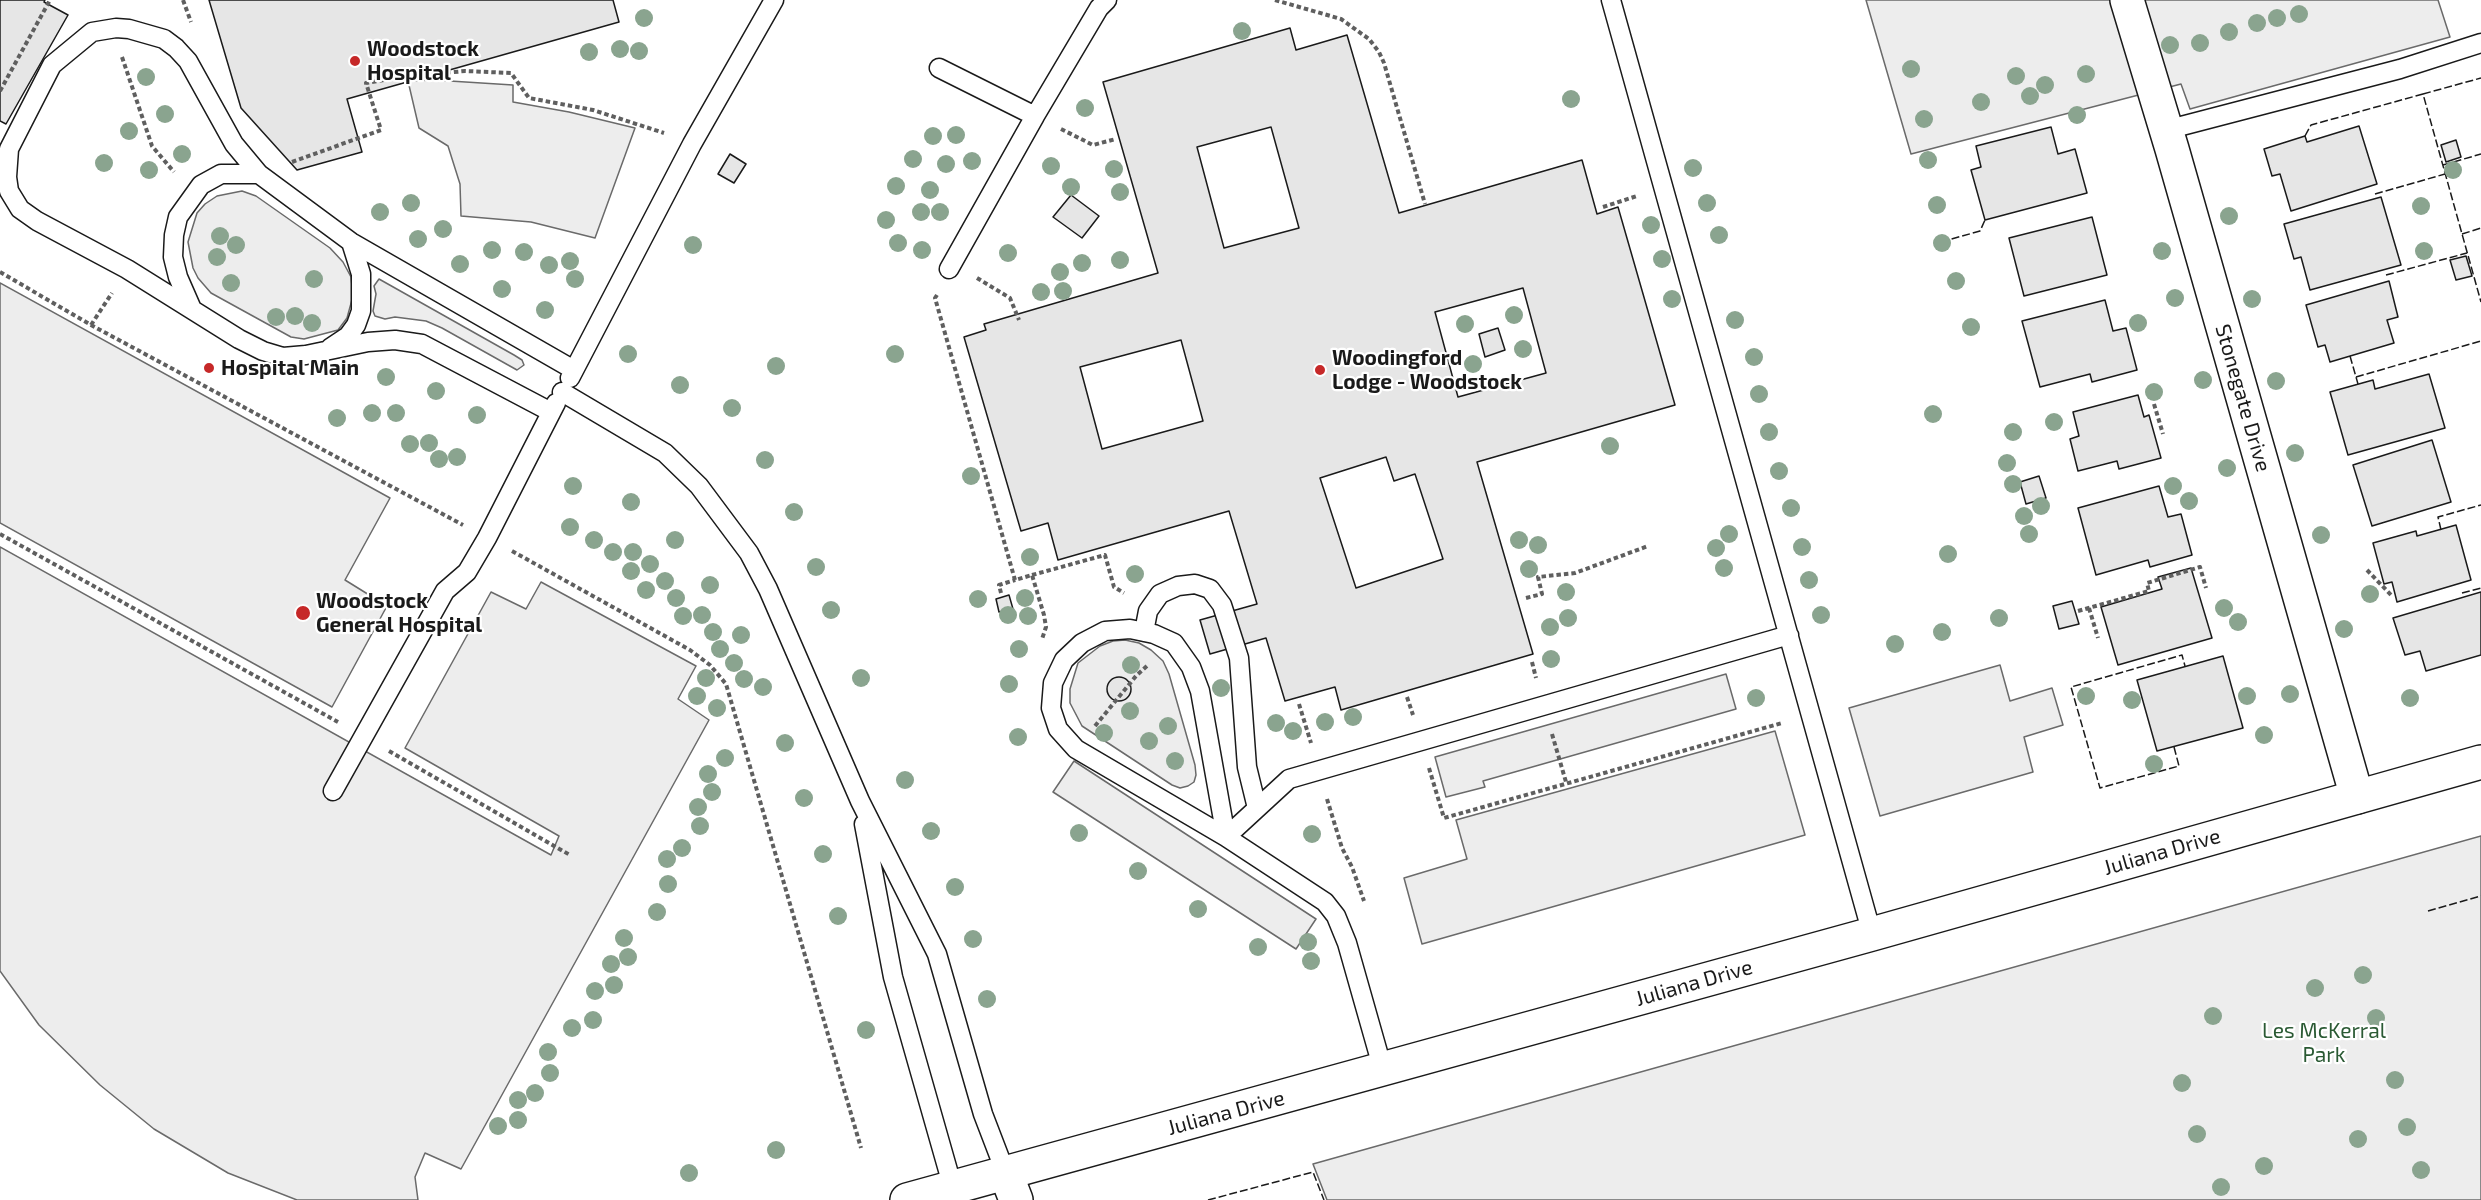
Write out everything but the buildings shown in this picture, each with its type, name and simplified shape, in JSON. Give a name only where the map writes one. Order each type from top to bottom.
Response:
[{"type":"street","name":"Stonegate Drive","points":[[2127,0],[2357,797]]},
{"type":"street","name":"Juliana Drive","points":[[907,1200],[953,1188],[1011,1187],[1383,1070],[2481,762]]},
{"type":"lane","points":[[333,791],[445,591],[467,572],[487,538],[692,144],[774,0]]},
{"type":"lane","points":[[950,266],[1035,116],[1099,8],[1107,0]]},
{"type":"lane","points":[[1611,0],[1872,934]]},
{"type":"lane","points":[[551,412],[422,344],[395,340],[368,342],[283,357],[239,339],[126,269],[37,221],[20,209],[9,191],[7,177],[9,149],[52,65],[92,32],[116,28],[144,32],[164,39],[188,61],[234,144],[259,174],[351,242],[574,370]]},
{"type":"lane","points":[[2166,130],[2400,69],[2481,43]]},
{"type":"lane","points":[[939,68],[1035,116]]},
{"type":"lane","points":[[194,311],[181,287],[174,257],[174,235],[178,217],[201,185],[221,174],[259,174]]},
{"type":"lane","points":[[326,350],[348,336],[356,325],[361,310],[361,274],[351,242]]},
{"type":"lane","points":[[562,392],[665,453],[699,486],[749,553],[768,589],[860,801],[937,954],[983,1114],[1011,1187]]},
{"type":"lane","points":[[1144,632],[1148,610],[1160,594],[1178,586],[1195,584],[1210,589],[1222,605],[1239,658],[1247,767],[1257,808]]},
{"type":"lane","points":[[1226,837],[1200,691],[1191,667],[1174,643],[1130,628],[1105,632],[1082,643],[1064,660],[1053,682],[1051,708],[1058,729],[1076,749],[1226,837],[1325,902],[1336,916],[1347,943],[1383,1070]]},
{"type":"lane","points":[[1226,837],[1289,779],[1789,635]]},
{"type":"lane","points":[[860,801],[893,977],[953,1188]]},
{"type":"path","points":[[0,91],[50,0]]},
{"type":"path","points":[[183,0],[193,27]]},
{"type":"path","points":[[1275,0],[1341,19],[1364,35],[1379,52],[1425,204]]},
{"type":"path","points":[[116,28],[119,48],[152,146],[177,176]]},
{"type":"path","points":[[292,162],[381,130],[366,83],[465,71],[511,73],[529,98],[592,111],[652,128],[692,144]]},
{"type":"path","points":[[1035,116],[1093,145],[1116,140]]},
{"type":"path","points":[[1015,580],[935,298],[950,266],[1010,298],[1019,320]]},
{"type":"path","points":[[91,325],[126,269]]},
{"type":"path","points":[[0,272],[91,325],[690,650],[710,665],[726,684],[861,1148]]},
{"type":"path","points":[[2154,404],[2163,434]]},
{"type":"path","points":[[0,534],[363,736],[570,855]]},
{"type":"path","points":[[1526,598],[1542,594],[1538,577],[1575,573],[1648,546]]},
{"type":"path","points":[[2078,611],[2149,591],[2147,583],[2200,567],[2206,588]]},
{"type":"path","points":[[2367,570],[2392,596]]},
{"type":"path","points":[[1001,593],[999,585],[1032,575],[1046,627],[1039,647]]},
{"type":"path","points":[[2089,608],[2098,638]]},
{"type":"path","points":[[1076,749],[1136,676],[1174,643]]},
{"type":"path","points":[[1407,697],[1444,818],[1782,722],[1785,732]]},
{"type":"path","points":[[1299,704],[1342,848],[1352,867],[1367,909]]},
{"type":"shaded area","points":[[1866,0],[2438,0],[2450,37],[2190,109],[2181,84],[1911,154]]},
{"type":"shaded area","points":[[434,80],[513,85],[513,102],[569,112],[635,128],[595,238],[531,222],[461,216],[460,184],[448,146],[419,128],[408,81]]},
{"type":"shaded area","points":[[242,191],[256,196],[330,248],[343,262],[351,277],[353,296],[347,318],[338,330],[304,339],[291,337],[211,293],[198,278],[193,268],[188,242],[197,213],[217,196]]},
{"type":"shaded area","points":[[379,279],[514,355],[522,360],[524,365],[517,370],[426,321],[395,317],[385,319],[375,316],[373,311],[376,294],[374,286]]},
{"type":"shaded area","points":[[0,283],[390,498],[345,580],[387,606],[332,707],[0,523]]},
{"type":"shaded area","points":[[0,547],[551,855],[559,836],[405,748],[491,592],[526,609],[541,582],[696,666],[678,699],[709,720],[461,1169],[425,1153],[415,1177],[418,1200],[297,1200],[228,1173],[154,1129],[100,1085],[39,1025],[0,971]]},
{"type":"shaded area","points":[[1125,640],[1139,643],[1151,650],[1163,661],[1169,674],[1195,765],[1194,782],[1188,786],[1180,788],[1172,785],[1082,726],[1070,703],[1070,689],[1078,663],[1100,646],[1113,641]]},
{"type":"shaded area","points":[[2000,665],[2010,701],[2052,688],[2063,725],[2024,737],[2033,772],[1880,816],[1849,708]]},
{"type":"shaded area","points":[[1726,674],[1736,709],[1483,781],[1485,787],[1446,797],[1435,757]]},
{"type":"shaded area","points":[[1775,731],[1805,835],[1422,944],[1404,878],[1467,859],[1456,820]]},
{"type":"shaded area","points":[[1074,761],[1316,919],[1296,949],[1053,792]]},
{"type":"shaded area","name":"Les McKerral Park","points":[[2481,836],[2481,1200],[1327,1200],[1313,1164]]},
{"type":"fence","points":[[2423,94],[2481,78]]},
{"type":"fence","points":[[2305,136],[2311,125],[2423,94],[2481,302]]},
{"type":"fence","points":[[2443,165],[2481,154]]},
{"type":"fence","points":[[2375,194],[2445,174]]},
{"type":"fence","points":[[1941,242],[1980,231],[1985,220]]},
{"type":"fence","points":[[2462,234],[2481,228]]},
{"type":"fence","points":[[2386,275],[2467,253]]},
{"type":"fence","points":[[2356,377],[2481,341]]},
{"type":"fence","points":[[2350,356],[2358,384]]},
{"type":"fence","points":[[2441,530],[2438,517],[2481,505]]},
{"type":"fence","points":[[2462,593],[2481,588]]},
{"type":"fence","points":[[2174,747],[2179,766],[2100,788],[2071,687],[2182,655],[2185,666]]},
{"type":"fence","points":[[2428,911],[2481,896]]},
{"type":"fence","points":[[1208,1200],[1313,1172],[1324,1200]]},
{"type":"place","name":"Woodstock Hospital","points":[[355,61]]},
{"type":"place","name":"Hospital Main","points":[[209,368]]},
{"type":"place","name":"Woodingford Lodge - Woodstock","points":[[1320,370]]},
{"type":"place","name":"Woodstock General Hospital","points":[[303,613]]}]
